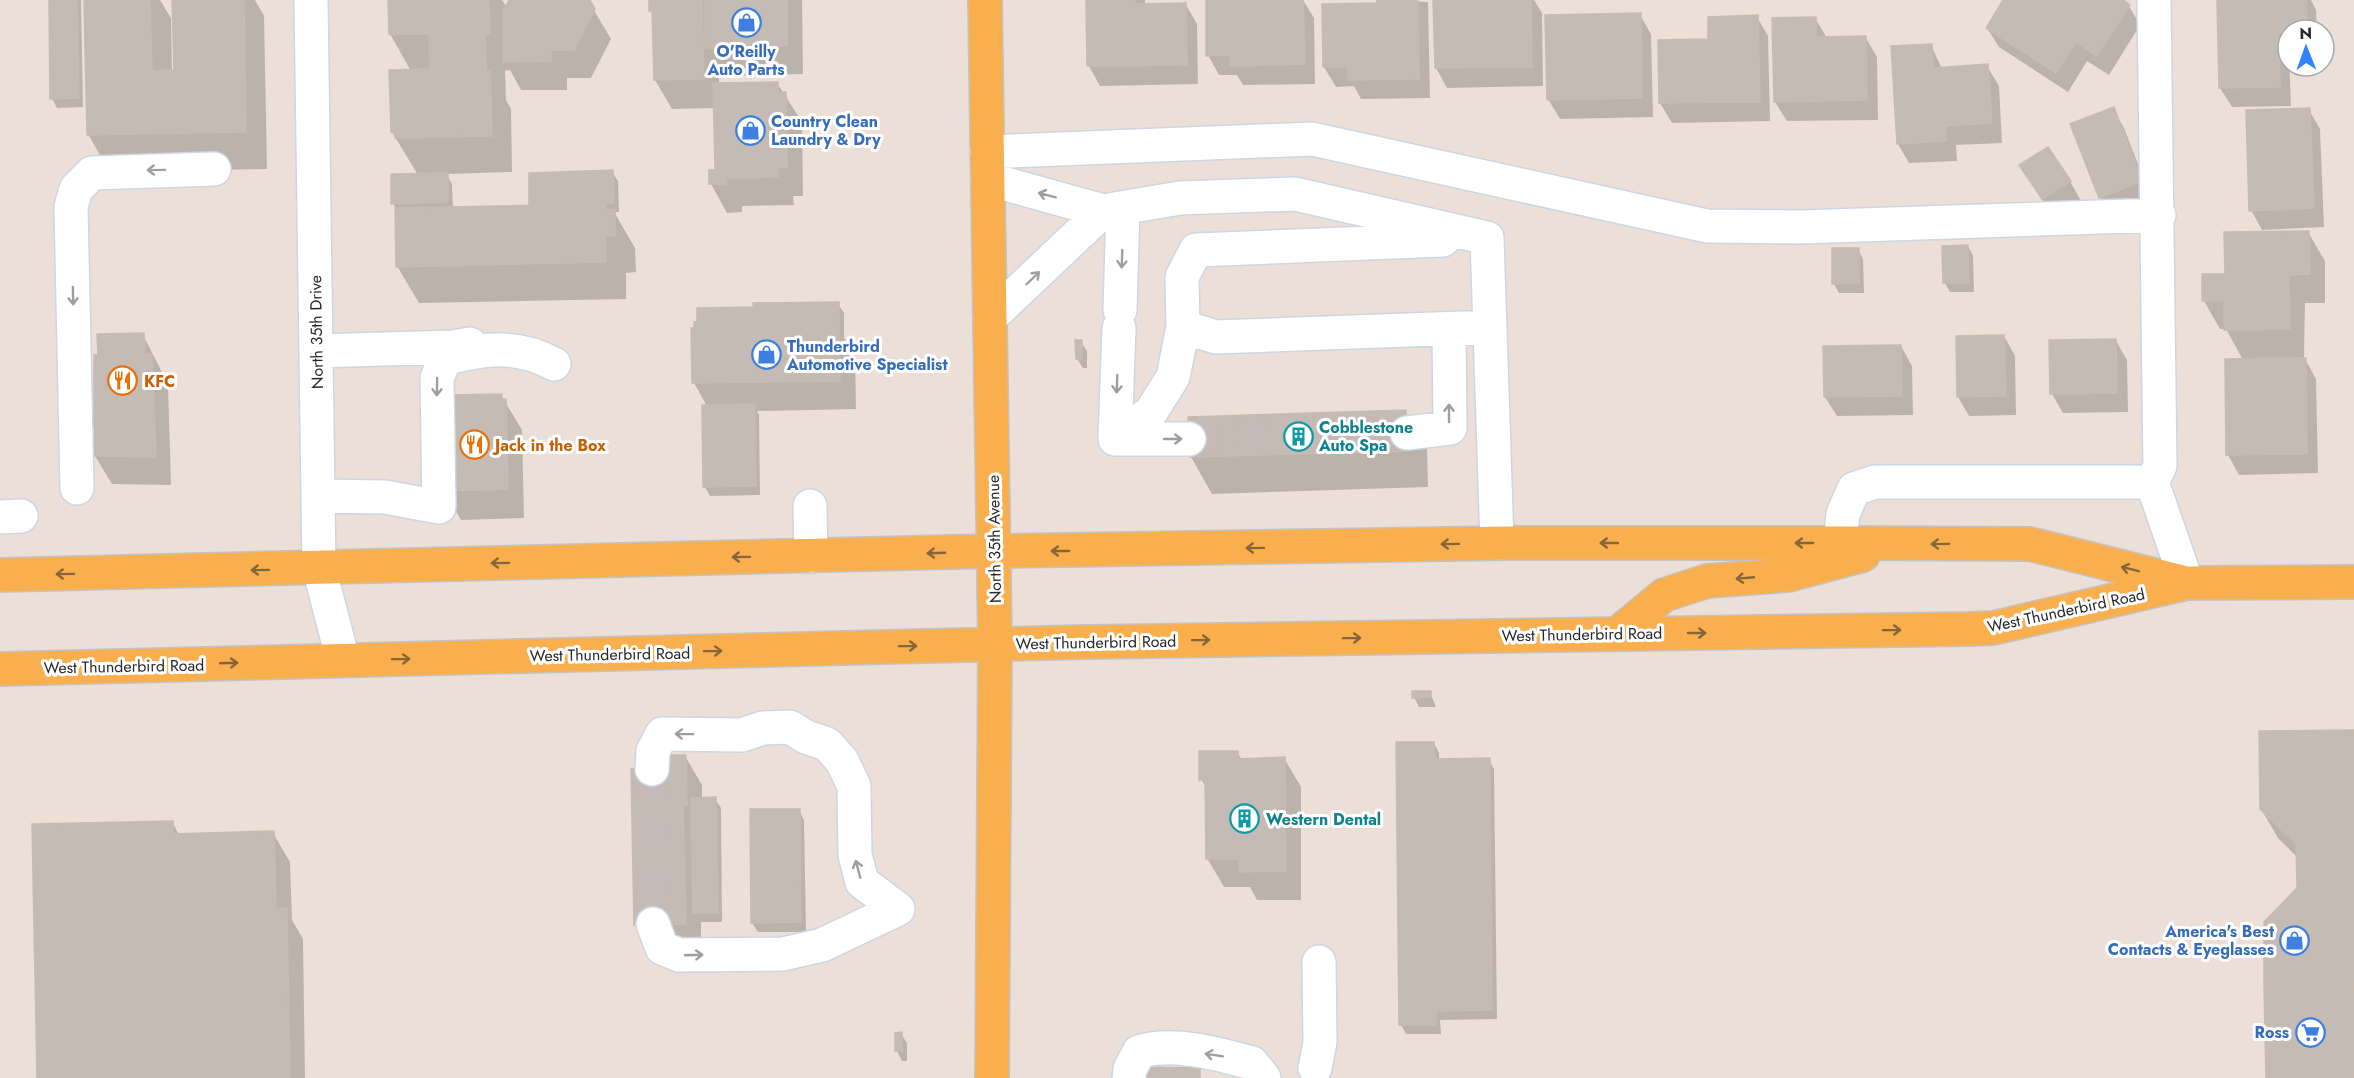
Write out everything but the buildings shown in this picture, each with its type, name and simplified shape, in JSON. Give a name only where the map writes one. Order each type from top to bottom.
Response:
[{"type":"main road","name":"North 35th Avenue","points":[[985,0],[995,644],[992,1078]]},
{"type":"main road","name":"West Thunderbird Road","points":[[0,575],[994,551],[1497,543],[1840,543],[2030,544],[2187,583]]},
{"type":"main road","points":[[1617,634],[1664,595],[1707,581],[1788,575],[1905,544]]},
{"type":"main road","name":"West Thunderbird Road","points":[[0,669],[995,644],[1993,628],[2187,583],[2354,582]]},
{"type":"street","name":"North 35th Drive","points":[[311,0],[319,568],[343,660]]},
{"type":"street","points":[[2154,0],[2159,215],[2160,466],[2152,483],[2187,583]]},
{"type":"street","points":[[988,166],[1312,139],[1707,226],[1800,227],[2159,215]]},
{"type":"street","points":[[988,166],[1113,209],[1180,198],[1295,194],[1486,238]]},
{"type":"street","points":[[77,488],[71,207],[76,189],[92,173],[214,169]]},
{"type":"street","points":[[990,318],[1113,209]]},
{"type":"street","points":[[1113,209],[1119,319],[1115,439]]},
{"type":"street","points":[[1486,238],[1497,543]]},
{"type":"street","points":[[1115,439],[1151,412],[1173,377],[1183,327],[1182,277],[1196,250],[1486,238]]},
{"type":"street","points":[[1183,327],[1216,337],[1490,327]]},
{"type":"street","points":[[1407,433],[1450,428],[1449,329]]},
{"type":"street","points":[[316,351],[453,347],[478,342],[526,342],[552,354],[554,364],[523,350],[481,351],[445,359],[437,378],[439,507],[385,497],[318,496]]},
{"type":"street","points":[[1115,439],[1189,439]]},
{"type":"street","points":[[1840,543],[1843,514],[1854,489],[1875,482],[2152,483]]},
{"type":"street","points":[[810,507],[811,556]]},
{"type":"street","points":[[652,769],[653,751],[662,734],[742,735],[763,728],[790,727],[806,737],[826,744],[842,761],[854,786],[855,855],[862,882],[898,909],[822,945],[783,954],[679,956],[662,948],[653,924]]},
{"type":"street","points":[[1315,1068],[1320,1042],[1319,962]]},
{"type":"street","points":[[1130,1078],[1130,1069],[1139,1052],[1154,1048],[1180,1049],[1252,1063],[1264,1078]]},
{"type":"tunnel","points":[[1189,439],[1407,433]]},
{"type":"tunnel","points":[[652,769],[653,924]]},
{"type":"place","name":"O'Reilly Auto Parts","points":[[746,23]]},
{"type":"place","name":"Country Clean Laundry & Dry","points":[[750,130]]},
{"type":"place","name":"Thunderbird Automotive Specialist","points":[[766,355]]},
{"type":"place","name":"KFC","points":[[123,381]]},
{"type":"place","name":"Cobblestone Auto Spa","points":[[1298,436]]},
{"type":"place","name":"Jack in the Box","points":[[474,445]]},
{"type":"place","name":"Western Dental","points":[[1245,819]]},
{"type":"place","name":"America's Best Contacts & Eyeglasses","points":[[2295,940]]},
{"type":"place","name":"Ross","points":[[2310,1032]]}]
